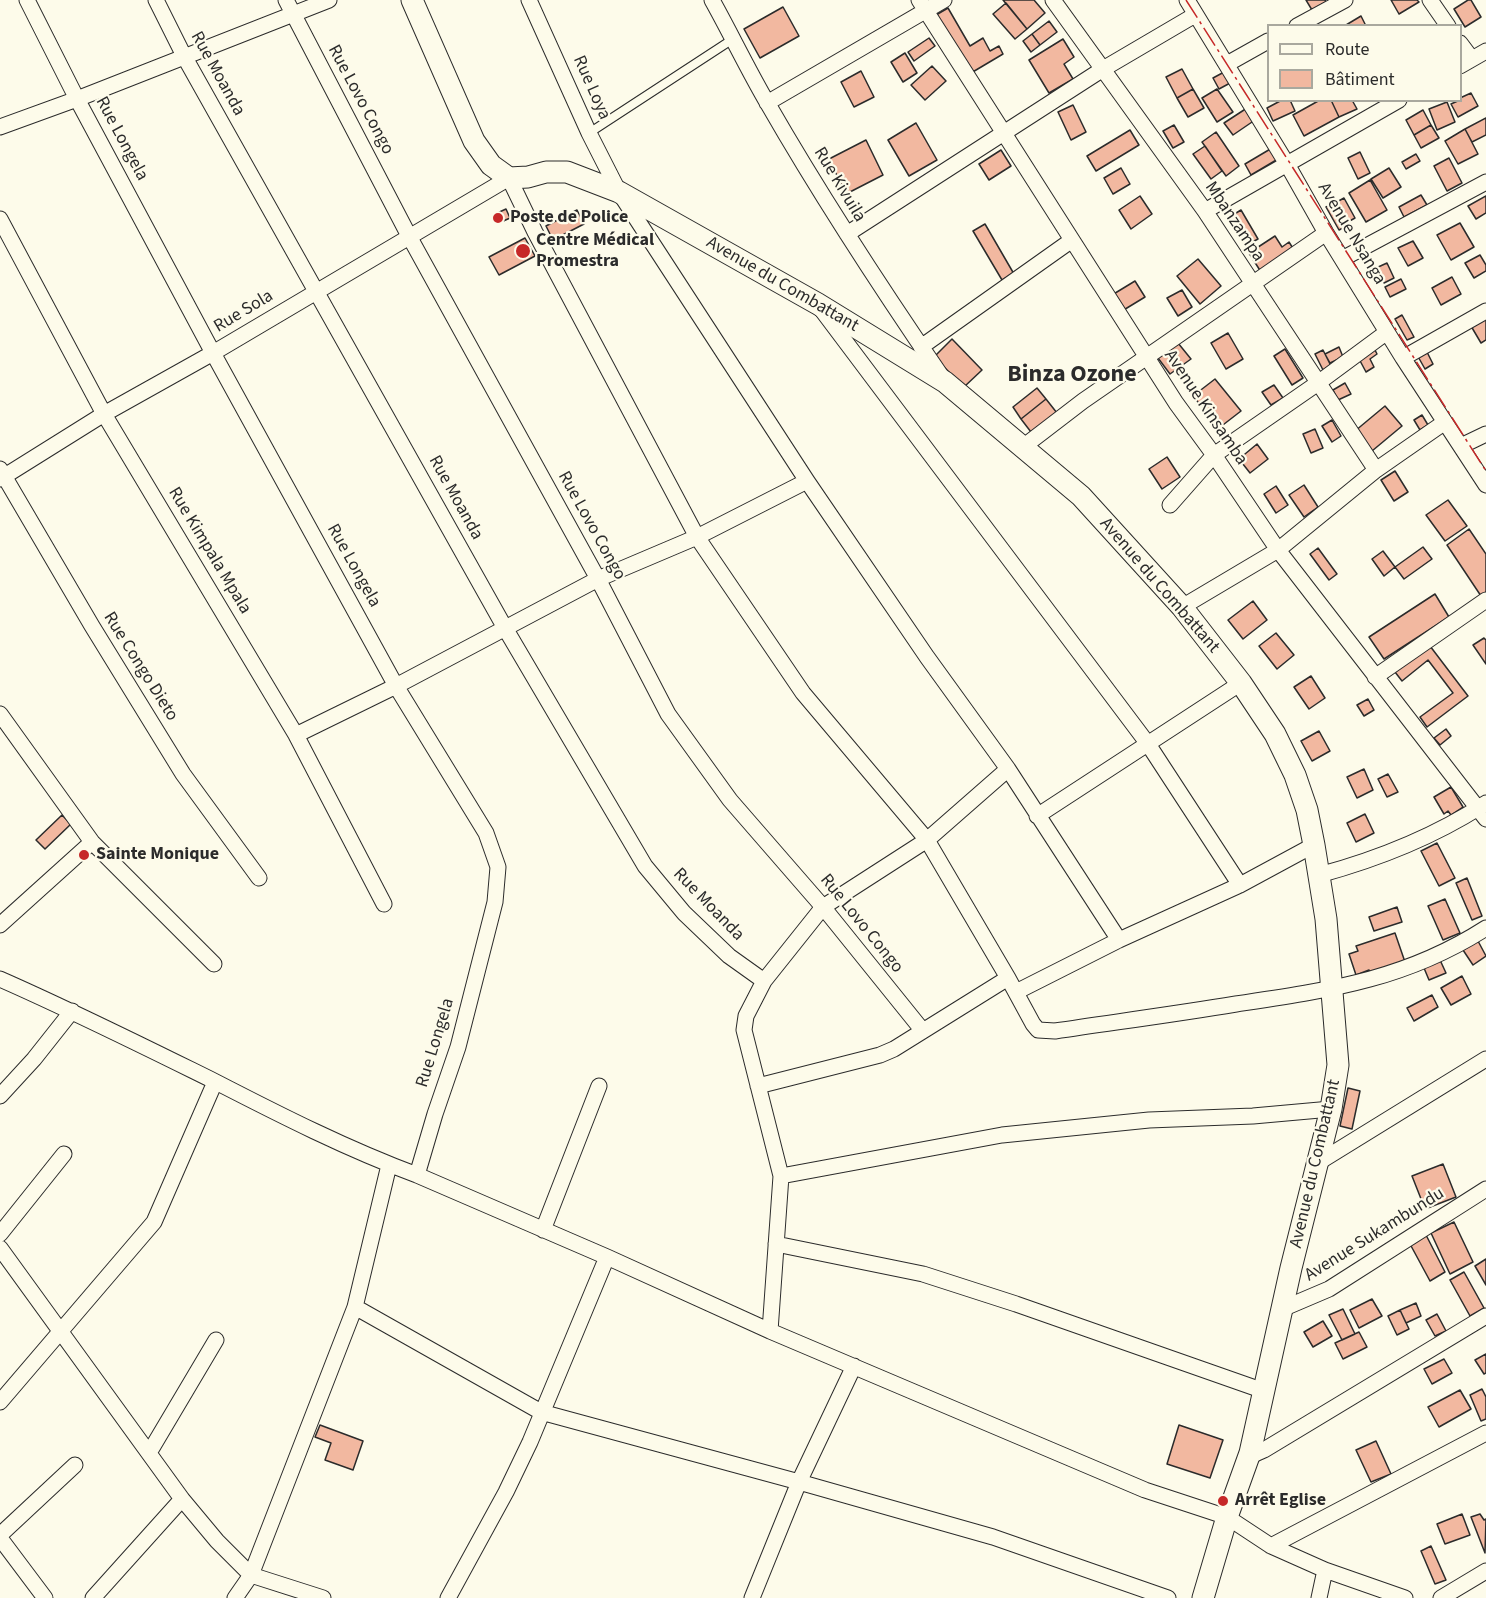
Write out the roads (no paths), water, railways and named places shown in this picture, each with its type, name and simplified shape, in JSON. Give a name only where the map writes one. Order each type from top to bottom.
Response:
[{"type":"street","name":"Rue Longela","points":[[27,0],[77,99],[213,353],[396,686],[486,833],[498,867],[495,902],[458,1047],[417,1175]]},
{"type":"street","name":"Rue Moanda","points":[[156,0],[184,56],[505,628],[645,866],[684,913],[722,949],[764,981]]},
{"type":"street","points":[[0,127],[184,56],[289,7],[329,0]]},
{"type":"street","points":[[412,0],[474,141],[491,165],[509,178],[535,232],[698,537],[803,693],[927,840],[1038,1030],[1046,1032],[1333,990],[1408,968],[1456,946],[1486,928]]},
{"type":"street","name":"Rue Loya","points":[[530,0],[589,133],[619,192],[807,481],[927,657],[1008,769],[1119,940]]},
{"type":"street","name":"Rue Kivuila","points":[[712,0],[767,103],[873,277],[945,382]]},
{"type":"street","points":[[767,103],[922,5],[944,0]]},
{"type":"street","name":"Mbanzampa","points":[[1053,0],[1205,211],[1376,470]]},
{"type":"street","name":"Avenue Nsanga","points":[[1187,0],[1227,63],[1342,260],[1486,485]]},
{"type":"street","points":[[1301,24],[1345,0]]},
{"type":"street","points":[[1430,0],[1447,24]]},
{"type":"street","name":"Avenue Kinsamba","points":[[922,5],[1176,403],[1214,454],[1278,550],[1375,677],[1483,810]]},
{"type":"street","name":"Rue Lovo Congo","points":[[289,7],[409,236],[598,579],[668,714],[730,800],[823,907],[922,1031]]},
{"type":"street","points":[[847,234],[1002,132],[1196,15]]},
{"type":"street","points":[[1227,63],[1267,42]]},
{"type":"street","points":[[1466,62],[1486,51]]},
{"type":"street","points":[[1205,211],[1396,102]]},
{"type":"street","name":"Avenue du Combattant","points":[[509,178],[528,177],[546,172],[567,172],[619,192],[818,304],[945,382],[1081,496],[1182,607],[1241,683],[1275,734],[1295,775],[1307,810],[1314,845],[1326,919],[1338,1065],[1319,1162],[1282,1309],[1250,1453],[1227,1517],[1203,1598]]},
{"type":"street","name":"Rue Sola","points":[[1,475],[509,178]]},
{"type":"street","points":[[1342,260],[1486,182]]},
{"type":"street","name":"Rue Kimpala Mpala","points":[[0,219],[104,414],[296,735],[384,904]]},
{"type":"street","points":[[1023,447],[1083,401],[1326,234]]},
{"type":"street","points":[[921,347],[1071,240]]},
{"type":"street","points":[[818,304],[1148,744],[1240,885]]},
{"type":"street","points":[[1403,358],[1486,311]]},
{"type":"street","points":[[1170,505],[1214,454],[1318,383],[1387,332]]},
{"type":"street","points":[[1182,607],[1278,550],[1376,470],[1445,422]]},
{"type":"street","points":[[1461,446],[1486,434]]},
{"type":"street","name":"Rue Congo Dieto","points":[[1,475],[183,774],[259,878]]},
{"type":"street","points":[[296,735],[396,686],[598,579],[698,537],[807,481]]},
{"type":"street","points":[[1375,677],[1486,600]]},
{"type":"street","points":[[1037,816],[1241,683]]},
{"type":"street","points":[[0,714],[92,842],[214,964]]},
{"type":"street","points":[[770,1331],[781,1176],[744,1030],[746,1016],[764,981],[823,907],[927,840],[1008,769]]},
{"type":"street","points":[[1319,875],[1363,864],[1406,847],[1483,810]]},
{"type":"street","points":[[0,925],[92,842]]},
{"type":"street","points":[[1016,992],[1119,940],[1240,885],[1314,845]]},
{"type":"street","points":[[758,1086],[880,1055],[894,1049],[1008,978]]},
{"type":"street","points":[[0,980],[72,1011],[282,1117],[389,1165],[607,1257],[770,1331],[1145,1490],[1227,1517],[1271,1546],[1325,1570],[1405,1598]]},
{"type":"street","points":[[0,1096],[34,1059],[72,1011]]},
{"type":"street","points":[[1319,1162],[1486,1059]]},
{"type":"street","points":[[0,1402],[154,1222],[215,1082]]},
{"type":"street","points":[[543,1230],[599,1086]]},
{"type":"street","points":[[781,1176],[1002,1135],[1149,1120],[1253,1116],[1331,1109]]},
{"type":"street","points":[[0,1234],[64,1154]]},
{"type":"street","points":[[235,1598],[251,1575],[355,1307],[389,1165]]},
{"type":"street","name":"Avenue Sukambundu","points":[[1282,1309],[1329,1289],[1486,1190]]},
{"type":"street","points":[[776,1244],[923,1274],[1016,1304],[1264,1391]]},
{"type":"street","points":[[0,1248],[182,1499],[217,1541],[251,1575],[323,1598]]},
{"type":"street","points":[[448,1598],[506,1492],[530,1442],[607,1257]]},
{"type":"street","points":[[355,1307],[541,1412],[799,1482],[993,1538],[1168,1598]]},
{"type":"street","points":[[1250,1453],[1255,1454],[1264,1450],[1486,1316]]},
{"type":"street","points":[[149,1453],[216,1340]]},
{"type":"street","points":[[752,1598],[799,1482],[854,1366]]},
{"type":"street","points":[[1271,1546],[1486,1433]]},
{"type":"street","points":[[45,1598],[0,1537],[75,1465]]},
{"type":"street","points":[[93,1598],[182,1499]]},
{"type":"street","points":[[1319,1598],[1325,1570]]},
{"type":"street","points":[[1441,1598],[1486,1571]]},
{"type":"lane","points":[[589,133],[733,39]]},
{"type":"place","name":"Poste de Police","points":[[498,218]]},
{"type":"place","name":"Centre Médical Promestra","points":[[523,251]]},
{"type":"place","name":"Sainte Monique","points":[[84,855]]},
{"type":"place","name":"Arrêt Eglise","points":[[1223,1501]]},
{"type":"district","name":"Binza Ozone","points":[[1072,376]]}]
